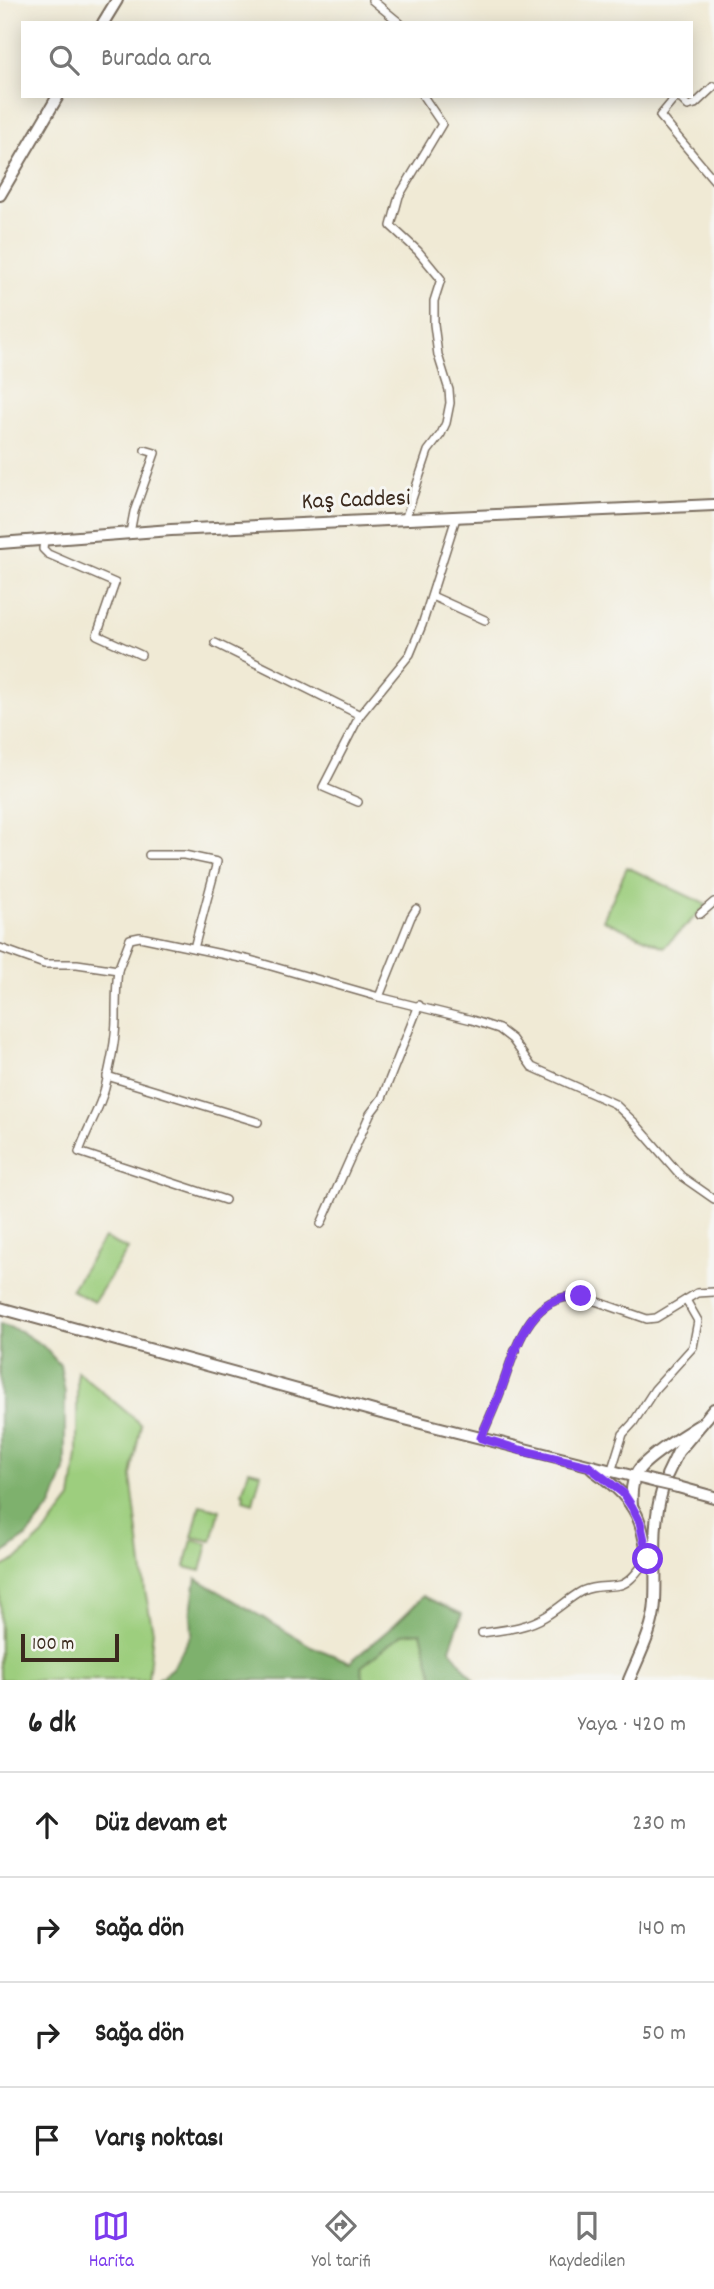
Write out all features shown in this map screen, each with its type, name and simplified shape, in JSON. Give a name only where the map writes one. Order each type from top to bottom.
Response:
[{"type":"street","points":[[104,21],[117,0]]},
{"type":"street","points":[[372,0],[398,21]]},
{"type":"street","points":[[714,86],[695,104],[688,106],[681,99],[675,98],[660,116],[714,180]]},
{"type":"street","points":[[0,195],[57,98]]},
{"type":"street","points":[[405,521],[428,451],[441,434],[450,403],[449,390],[438,355],[434,324],[434,301],[441,279],[418,251],[391,226],[399,196],[442,124],[424,98]]},
{"type":"street","points":[[130,533],[134,512],[155,453],[145,450]]},
{"type":"street","name":"Kaş Caddesi","points":[[0,543],[130,533],[714,505]]},
{"type":"street","points":[[358,802],[323,787],[360,715],[410,653],[432,596],[456,518]]},
{"type":"street","points":[[44,539],[43,550],[48,554],[115,583],[97,635],[141,655]]},
{"type":"street","points":[[432,596],[485,620]]},
{"type":"street","points":[[215,643],[360,715]]},
{"type":"street","points":[[149,855],[184,855],[217,862],[194,948]]},
{"type":"street","points":[[699,914],[714,902]]},
{"type":"street","points":[[379,997],[416,909]]},
{"type":"street","points":[[225,1200],[104,1163],[79,1152],[94,1119],[107,1076],[116,1020],[115,990],[118,970],[130,939],[140,937],[250,960],[499,1029],[512,1038],[532,1067],[615,1104],[681,1176],[714,1199]]},
{"type":"street","points":[[0,948],[44,964],[77,964],[118,970]]},
{"type":"street","points":[[320,1224],[370,1114],[382,1098],[419,1005]]},
{"type":"street","points":[[107,1076],[258,1122]]},
{"type":"street","points":[[481,1438],[521,1334],[537,1311],[553,1300],[570,1295],[581,1296],[647,1319],[656,1318],[697,1293],[714,1292]]},
{"type":"street","points":[[611,1472],[623,1434],[655,1390],[693,1347],[698,1321],[687,1300]]},
{"type":"street","points":[[0,1308],[328,1399],[635,1478],[659,1487],[678,1487],[714,1497]]},
{"type":"street","points":[[667,1475],[678,1452],[714,1409]]},
{"type":"street","points":[[632,1507],[631,1493],[641,1468],[701,1424]]},
{"type":"street","points":[[588,1466],[623,1493],[640,1522],[648,1559],[655,1570]]},
{"type":"street","points":[[629,1680],[655,1605],[654,1543],[659,1487]]},
{"type":"street","points":[[482,1633],[530,1624],[545,1617],[585,1589],[621,1585],[648,1559]]},
{"type":"green space","points":[[627,867],[707,905],[664,947],[603,920]]},
{"type":"green space","points":[[104,1238],[128,1249],[94,1302],[71,1290]]},
{"type":"green space","points":[[0,1324],[20,1331],[43,1346],[60,1365],[65,1393],[65,1470],[52,1505],[27,1536],[0,1556]]},
{"type":"green space","points":[[77,1371],[141,1424],[131,1476],[145,1590],[153,1631],[148,1680],[0,1680],[0,1568],[16,1560],[44,1534],[71,1499],[77,1454]]},
{"type":"green space","points":[[249,1470],[261,1473],[253,1503],[243,1500],[242,1493]]},
{"type":"green space","points":[[200,1505],[220,1510],[212,1541],[192,1537]]},
{"type":"green space","points":[[192,1540],[208,1544],[201,1571],[185,1567]]},
{"type":"green space","points":[[196,1578],[311,1646],[350,1662],[423,1596],[462,1614],[450,1649],[474,1680],[434,1680],[421,1632],[402,1634],[361,1667],[364,1680],[157,1680],[172,1668],[192,1634],[191,1611]]},
{"type":"green space","points":[[421,1632],[434,1680],[364,1680],[360,1667],[402,1634]]},
{"type":"route","points":[[581,1296],[570,1295],[553,1300],[537,1311],[521,1334],[481,1438],[588,1466],[605,1478],[623,1493],[640,1522],[648,1559]]}]
